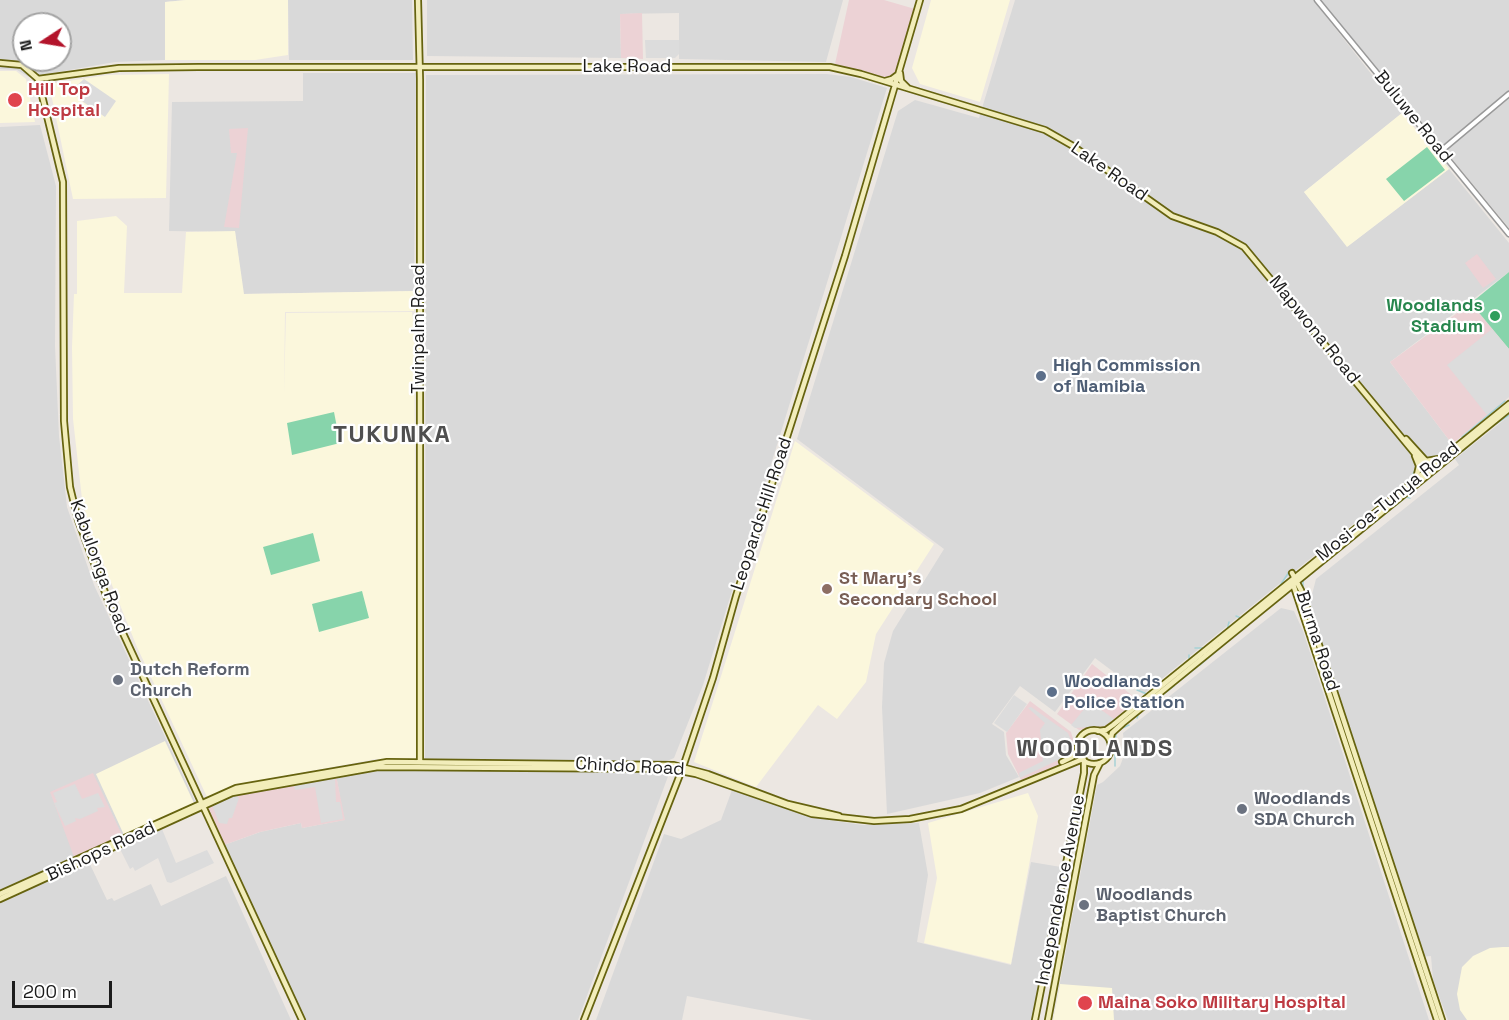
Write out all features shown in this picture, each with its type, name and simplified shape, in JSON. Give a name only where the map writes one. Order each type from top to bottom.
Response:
[{"type":"main road","name":"Twinpalm Road","points":[[418,0],[420,764]]},
{"type":"main road","name":"Leopards Hill Road","points":[[584,1020],[686,757],[893,98],[920,0]]},
{"type":"main road","points":[[408,66],[415,61],[418,53]]},
{"type":"main road","points":[[0,63],[22,65],[38,79]]},
{"type":"main road","points":[[420,79],[431,66]]},
{"type":"main road","name":"Lake Road","points":[[38,79],[119,68],[830,67],[884,81],[1051,133],[1179,220]]},
{"type":"main road","points":[[900,73],[908,89],[893,98],[893,91],[884,81],[900,73]]},
{"type":"main road","name":"Kabulonga Road","points":[[38,79],[64,192],[63,397],[72,498],[108,603],[302,1020]]},
{"type":"main road","name":"Mapwona Road","points":[[1179,220],[1227,237],[1252,254],[1429,471]]},
{"type":"main road","name":"Mosi-oa-Tunya Road","points":[[1098,731],[1106,730],[1113,725],[1295,581],[1416,479],[1429,471],[1444,456],[1509,406]]},
{"type":"main road","name":"Mosi-oa-Tunya Road","points":[[1110,741],[1112,733],[1123,723],[1509,406]]},
{"type":"main road","points":[[1393,427],[1426,461],[1434,461],[1444,456]]},
{"type":"main road","points":[[1399,434],[1419,466],[1416,479]]},
{"type":"main road","name":"Burma Road","points":[[1295,581],[1437,1020]]},
{"type":"main road","name":"Burma Road","points":[[1295,581],[1442,1020]]},
{"type":"main road","points":[[1098,731],[1110,741],[1111,751],[1100,763],[1083,759],[1078,749],[1085,734],[1098,731]]},
{"type":"main road","name":"Chindo Road","points":[[201,805],[236,788],[378,763],[672,767],[692,771],[813,811],[858,817],[897,818],[948,810],[982,799],[1064,762],[1078,749]]},
{"type":"main road","points":[[686,757],[692,771],[677,781],[672,767],[686,757]]},
{"type":"main road","name":"Chindo Road","points":[[692,771],[812,814],[856,820],[896,821],[946,813],[981,802],[1064,764],[1083,759]]},
{"type":"main road","name":"Independence Avenue","points":[[1035,1020],[1084,773],[1083,759]]},
{"type":"main road","name":"Independence Avenue","points":[[1048,1020],[1092,787],[1100,763]]},
{"type":"main road","name":"Bishops Road","points":[[0,894],[201,805]]},
{"type":"main road","name":"Bishops Road","points":[[0,899],[201,805]]},
{"type":"street","name":"Buluwe Road","points":[[1317,0],[1509,234]]},
{"type":"street","points":[[1441,151],[1509,94]]},
{"type":"shaded area","points":[[0,0],[186,0],[165,2],[165,60],[115,62],[72,70],[72,12],[12,12],[12,70],[0,69]]},
{"type":"shaded area","points":[[288,0],[412,0],[413,60],[289,60]]},
{"type":"shaded area","points":[[288,0],[288,55],[255,60],[165,60],[165,2]]},
{"type":"shaded area","points":[[427,0],[843,0],[826,62],[679,59],[679,13],[620,14],[621,58],[427,56]]},
{"type":"shaded area","points":[[849,0],[884,0],[915,9],[897,74],[887,78],[835,64]]},
{"type":"shaded area","points":[[931,0],[1010,0],[980,102],[920,84],[912,68]]},
{"type":"shaded area","points":[[1015,0],[1313,0],[1402,113],[1304,192],[1348,246],[1449,169],[1509,243],[1509,272],[1390,362],[1452,444],[1143,694],[1095,658],[1055,712],[1020,686],[992,724],[1004,732],[1006,755],[1019,777],[980,793],[887,814],[882,707],[884,663],[893,631],[944,549],[797,439],[898,111],[915,100],[979,118]]},
{"type":"shaded area","points":[[1317,0],[1509,0],[1509,228],[1333,15]]},
{"type":"shaded area","points":[[642,13],[643,59],[621,58],[620,14]]},
{"type":"shaded area","points":[[645,40],[679,40],[679,54],[675,58],[646,58]]},
{"type":"shaded area","name":"Hill Top Hospital","points":[[0,71],[17,72],[26,79],[35,122],[0,123]]},
{"type":"shaded area","points":[[20,72],[58,72],[29,77]]},
{"type":"shaded area","points":[[303,73],[416,73],[414,291],[243,294],[235,232],[169,231],[172,102],[303,101]]},
{"type":"shaded area","points":[[169,74],[166,198],[73,199],[49,84],[108,75]]},
{"type":"shaded area","points":[[827,74],[851,77],[887,88],[703,685],[674,758],[667,761],[425,760],[426,75]]},
{"type":"shaded area","points":[[84,79],[116,101],[105,117],[79,99],[73,89]]},
{"type":"shaded area","points":[[1402,113],[1449,169],[1347,247],[1304,192]]},
{"type":"shaded area","points":[[40,125],[56,186],[55,346],[59,436],[67,507],[94,585],[196,803],[86,856],[107,900],[112,898],[114,901],[151,884],[161,906],[226,876],[291,1020],[0,1020],[0,127]]},
{"type":"shaded area","points":[[248,128],[239,228],[224,227],[237,153],[231,153],[229,129]]},
{"type":"shaded area","points":[[116,216],[127,226],[124,293],[182,293],[186,232],[235,231],[244,294],[414,291],[414,311],[285,312],[284,394],[286,313],[412,312],[416,619],[416,758],[413,761],[376,759],[235,785],[207,797],[137,647],[91,533],[82,499],[73,419],[72,347],[74,294],[77,294],[77,221]]},
{"type":"shaded area","points":[[1477,254],[1496,279],[1483,288],[1465,263]]},
{"type":"shaded area","points":[[1471,303],[1509,349],[1509,397],[1452,444],[1390,362]]},
{"type":"shaded area","points":[[1492,329],[1509,349],[1509,397],[1487,415],[1447,365]]},
{"type":"shaded area","points":[[1509,416],[1509,1020],[1448,1020],[1433,980],[1431,956],[1420,957],[1309,606],[1316,579],[1459,465],[1455,459]]},
{"type":"shaded area","name":"St Mary's Secondary School","points":[[795,441],[934,544],[876,634],[866,682],[837,719],[818,705],[756,787],[694,762]]},
{"type":"shaded area","points":[[1281,608],[1294,611],[1303,631],[1429,1020],[1053,1020],[1097,785],[1120,766],[1125,753],[1123,733]]},
{"type":"shaded area","points":[[1092,664],[1138,700],[1104,727],[1079,730],[1057,714]]},
{"type":"shaded area","points":[[1014,695],[1027,704],[1007,732],[994,723]]},
{"type":"shaded area","points":[[1030,701],[1071,732],[1076,749],[1072,758],[1022,782],[1008,754],[1006,733]]},
{"type":"shaded area","points":[[1090,702],[1114,719],[1104,726],[1075,728],[1071,725]]},
{"type":"shaded area","points":[[1031,707],[1068,733],[1073,745],[1069,755],[1020,778],[1019,773],[1043,761],[1040,730],[1045,723],[1028,708]]},
{"type":"shaded area","points":[[165,741],[194,803],[124,835],[96,774]]},
{"type":"shaded area","points":[[380,769],[670,771],[578,1020],[304,1020],[224,845],[260,832],[301,823],[302,828],[344,820],[336,775]]},
{"type":"shaded area","points":[[93,773],[122,835],[74,857],[50,792]]},
{"type":"shaded area","points":[[336,775],[345,820],[302,828],[301,823],[260,832],[224,845],[205,807],[232,794]]},
{"type":"shaded area","points":[[335,778],[336,802],[340,802],[343,819],[321,823],[315,787],[295,790],[294,784]]},
{"type":"shaded area","points":[[75,784],[82,799],[98,793],[105,807],[97,808],[98,811],[80,819],[75,818],[76,821],[65,826],[54,803],[57,802],[53,793]]},
{"type":"shaded area","points":[[732,790],[814,818],[863,825],[919,823],[928,875],[917,942],[1011,965],[1031,862],[1061,867],[1032,1020],[812,1020],[687,996],[682,1020],[596,1020],[664,834],[681,839],[721,820]]},
{"type":"shaded area","points":[[1028,793],[1038,816],[1011,964],[924,943],[937,878],[928,823]]},
{"type":"shaded area","points":[[234,794],[239,798],[232,818],[229,818],[227,824],[219,823],[212,805]]},
{"type":"shaded area","points":[[162,829],[176,863],[207,850],[214,863],[171,883],[167,882],[158,858],[135,871],[133,867],[130,869],[120,849]]},
{"type":"shaded area","points":[[1509,947],[1509,1020],[1467,1020],[1460,1010],[1457,994],[1462,967],[1473,956],[1490,948]]},
{"type":"shaded area","name":"Maina Soko Military Hospital","points":[[1060,984],[1112,988],[1114,1020],[1053,1020]]},
{"type":"green space","points":[[1427,147],[1445,170],[1404,201],[1386,179]]},
{"type":"green space","name":"Woodlands Stadium","points":[[1509,272],[1509,349],[1471,303]]},
{"type":"green space","points":[[334,412],[340,443],[292,455],[287,423]]},
{"type":"green space","points":[[313,533],[320,561],[271,575],[263,547]]},
{"type":"green space","points":[[362,591],[369,618],[319,632],[312,604]]},
{"type":"waterway","points":[[1462,437],[1505,401]]},
{"type":"waterway","points":[[1484,432],[1509,415]]},
{"type":"waterway","points":[[1463,451],[1480,436]]},
{"type":"waterway","points":[[1426,458],[1439,457],[1453,445]]},
{"type":"waterway","points":[[1447,463],[1459,453]]},
{"type":"waterway","points":[[1413,495],[1414,490],[1444,465]]},
{"type":"waterway","points":[[1380,506],[1409,481],[1415,470]]},
{"type":"waterway","points":[[1395,506],[1406,497],[1410,498]]},
{"type":"waterway","points":[[1353,527],[1377,508]]},
{"type":"waterway","points":[[1361,533],[1391,509]]},
{"type":"waterway","points":[[1342,536],[1351,529]]},
{"type":"waterway","points":[[1353,539],[1359,535]]},
{"type":"waterway","points":[[1335,542],[1340,538]]},
{"type":"waterway","points":[[1330,558],[1348,544]]},
{"type":"waterway","points":[[1312,573],[1321,565]]},
{"type":"waterway","points":[[1279,587],[1289,572]]},
{"type":"waterway","points":[[1303,588],[1303,580],[1308,576]]},
{"type":"waterway","points":[[1236,616],[1241,618],[1271,594]]},
{"type":"waterway","points":[[1269,607],[1285,595]]},
{"type":"waterway","points":[[1238,633],[1259,615]]},
{"type":"waterway","points":[[1227,630],[1229,622]]},
{"type":"waterway","points":[[1200,665],[1234,636]]},
{"type":"waterway","points":[[1195,648],[1205,648]]},
{"type":"waterway","points":[[1189,655],[1189,661]]},
{"type":"waterway","points":[[1188,674],[1197,667]]},
{"type":"waterway","points":[[1177,683],[1187,675]]},
{"type":"waterway","points":[[1137,690],[1147,694],[1157,686]]},
{"type":"waterway","points":[[1160,697],[1174,686]]},
{"type":"waterway","points":[[1137,718],[1139,713]]},
{"type":"waterway","points":[[1120,729],[1129,725]]},
{"type":"waterway","points":[[1115,748],[1116,732]]},
{"type":"waterway","points":[[1115,753],[1115,766]]},
{"type":"place","name":"Hill Top Hospital","points":[[15,100]]},
{"type":"place","name":"Woodlands Stadium","points":[[1495,316]]},
{"type":"place","name":"High Commission of Namibia","points":[[1041,376]]},
{"type":"place","name":"St Mary's Secondary School","points":[[827,589]]},
{"type":"place","name":"Dutch Reform Church","points":[[118,680]]},
{"type":"place","name":"Woodlands Police Station","points":[[1052,692]]},
{"type":"place","name":"Woodlands SDA Church","points":[[1242,809]]},
{"type":"place","name":"Woodlands Baptist Church","points":[[1084,905]]},
{"type":"place","name":"Maina Soko Military Hospital","points":[[1085,1003]]},
{"type":"district","name":"TUKUNKA","points":[[392,435]]},
{"type":"district","name":"WOODLANDS","points":[[1095,749]]}]
